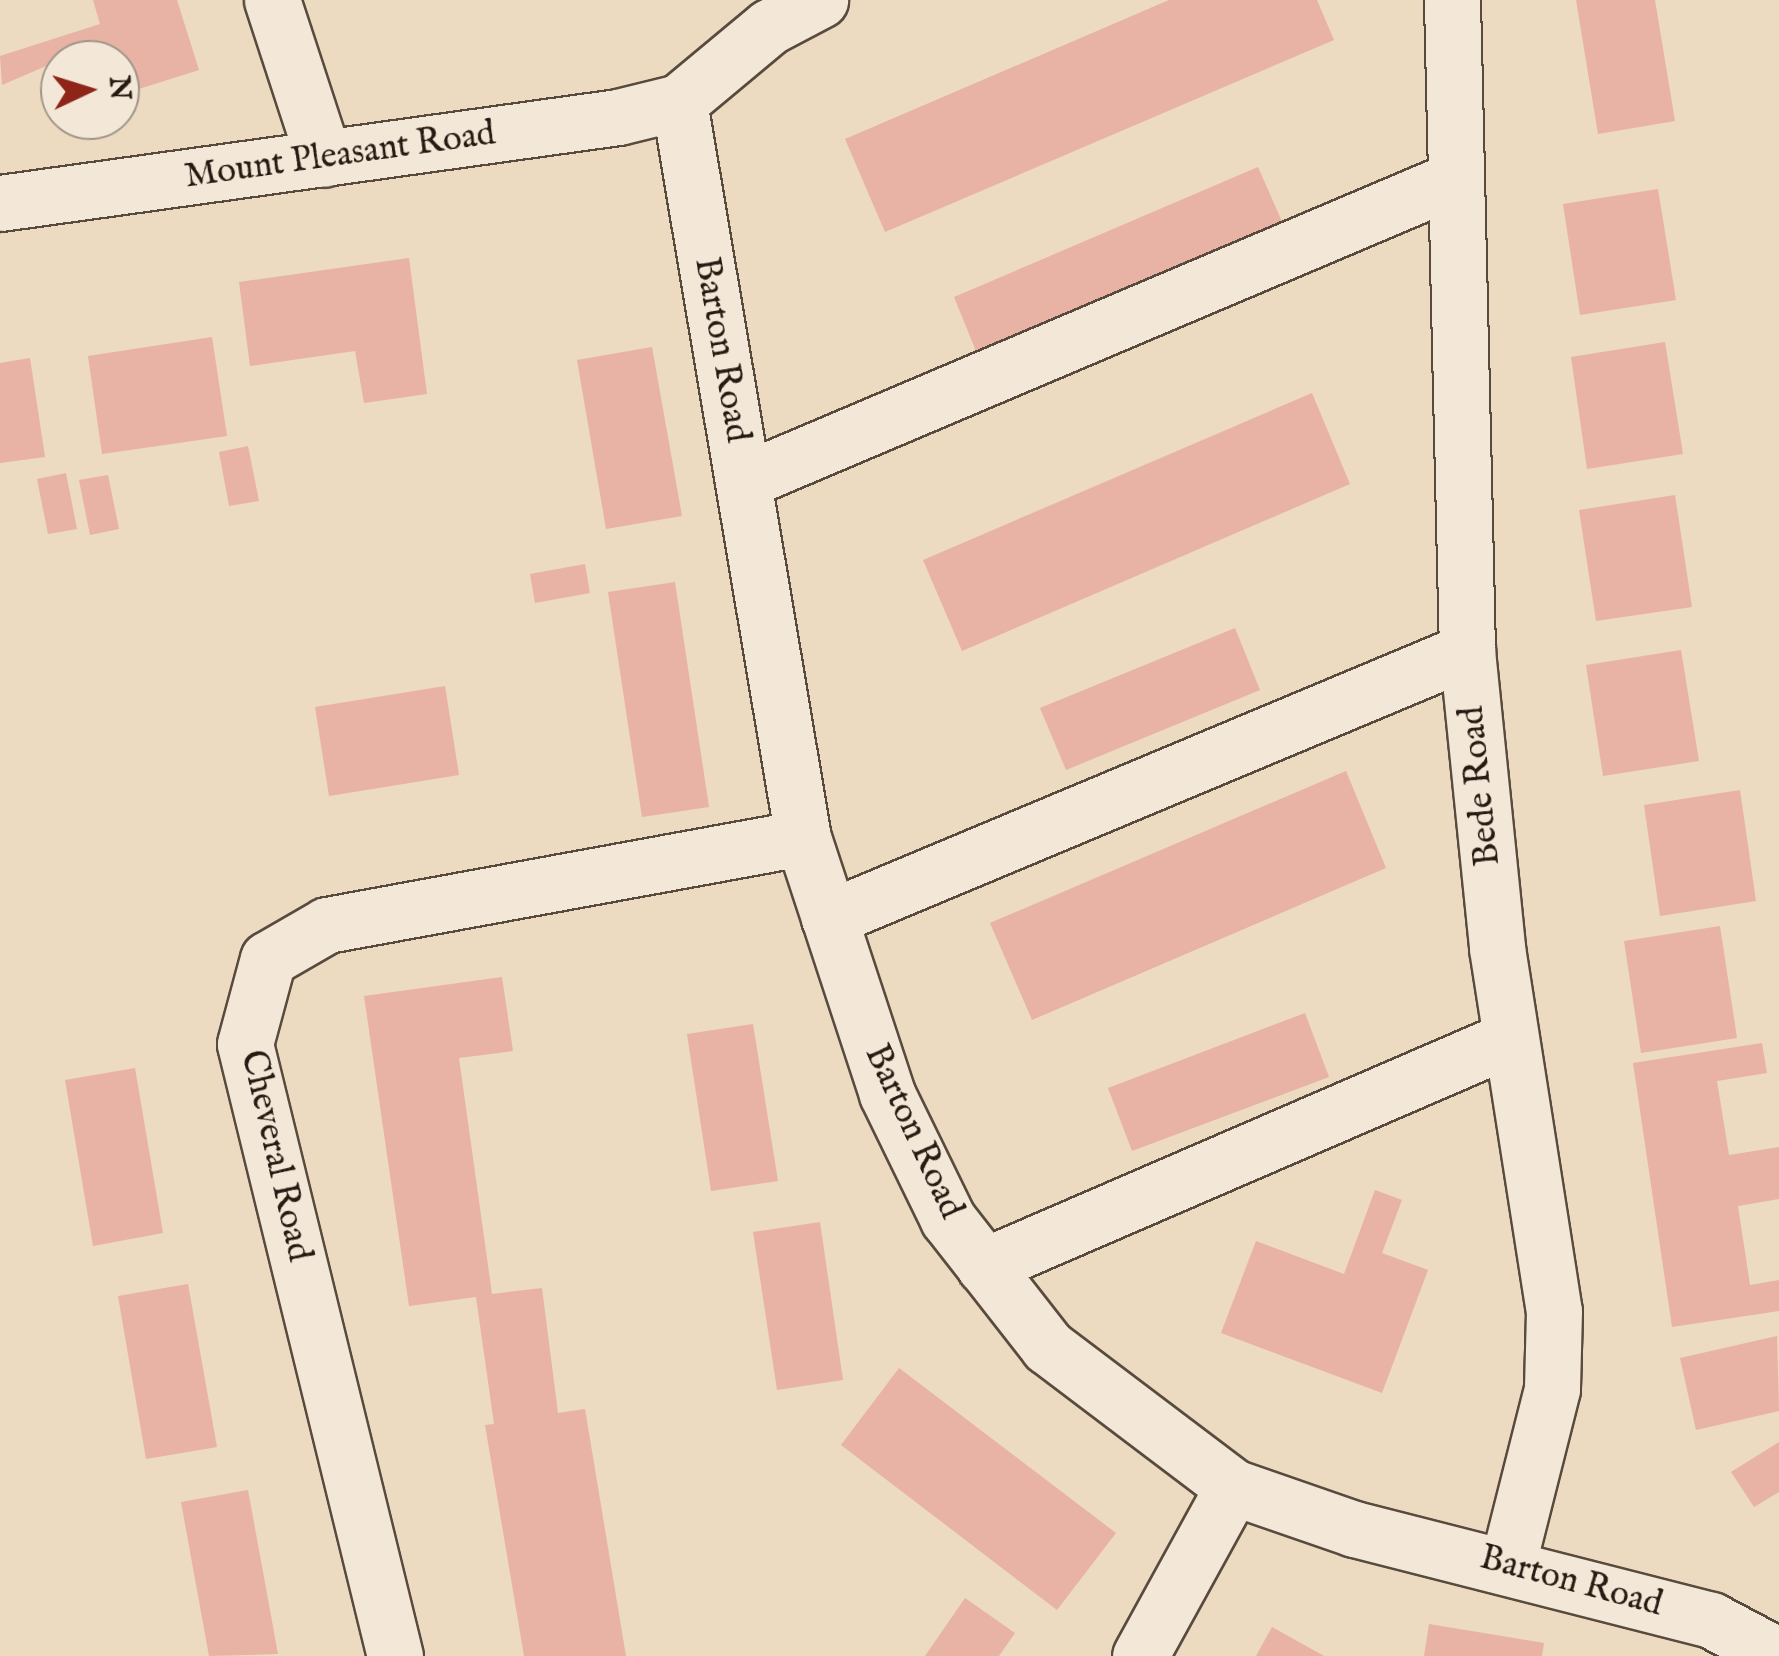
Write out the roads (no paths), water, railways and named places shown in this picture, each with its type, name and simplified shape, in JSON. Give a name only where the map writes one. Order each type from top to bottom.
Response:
[{"type":"street","points":[[272,0],[324,159]]},
{"type":"street","points":[[678,102],[769,27],[820,0]]},
{"type":"street","name":"Bede Road","points":[[1452,0],[1467,651],[1509,1039],[1554,1311],[1552,1389],[1508,1562]]},
{"type":"street","name":"Mount Pleasant Road","points":[[0,203],[324,159],[678,102]]},
{"type":"street","name":"Barton Road","points":[[678,102],[803,838],[887,1094],[948,1219],[1048,1347],[1233,1487],[1354,1528],[1508,1562],[1711,1620],[1779,1656]]},
{"type":"street","points":[[744,481],[1456,180]]},
{"type":"street","points":[[829,918],[1467,651]]},
{"type":"street","name":"Cheveral Road","points":[[394,1656],[245,1044],[268,959],[327,925],[803,838]]},
{"type":"street","points":[[984,1266],[1509,1039]]},
{"type":"street","points":[[1140,1656],[1233,1487]]}]
